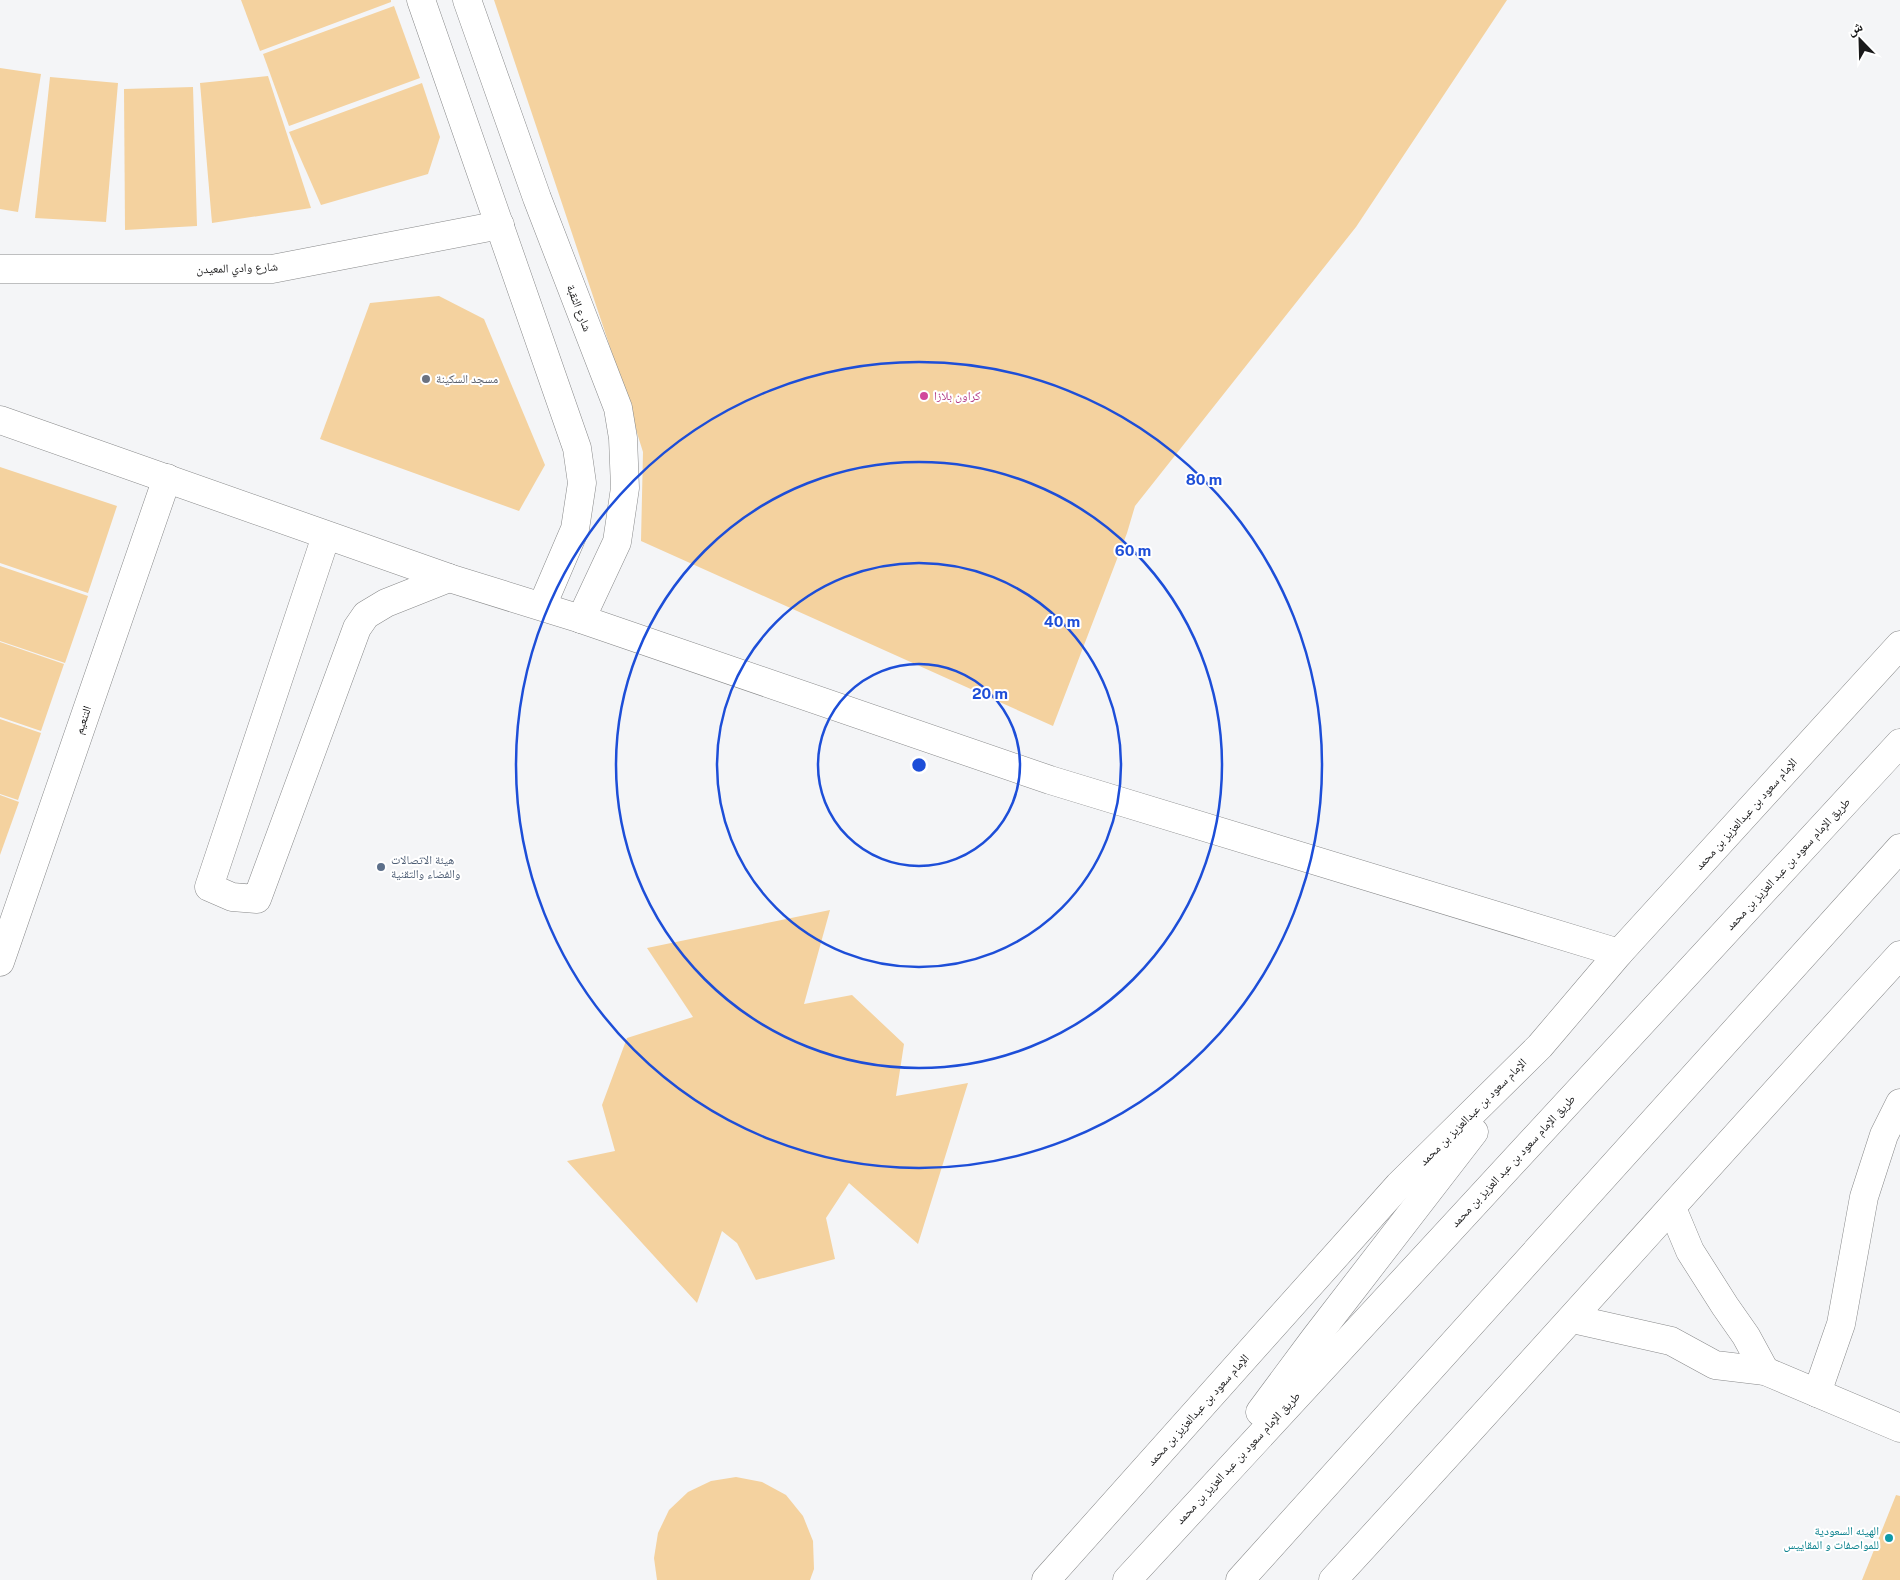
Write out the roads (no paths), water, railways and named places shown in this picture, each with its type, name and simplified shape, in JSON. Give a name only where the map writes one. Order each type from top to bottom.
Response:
[{"type":"main road","points":[[421,0],[577,448],[582,483],[575,529],[542,606]]},
{"type":"main road","name":"شارع الثقبة","points":[[467,0],[536,198],[618,408],[623,438],[625,488],[617,542],[581,619]]},
{"type":"main road","name":"شارع وادي المعيدن","points":[[0,270],[272,269],[500,225]]},
{"type":"main road","points":[[0,420],[448,578],[581,619],[1050,780],[1619,953]]},
{"type":"main road","name":"التنعيم","points":[[0,962],[167,478]]},
{"type":"main road","points":[[326,536],[210,887],[232,898],[257,900],[357,628],[366,615],[386,603],[448,578]]},
{"type":"main road","name":"الإمام سعود بن عبدالعزيز بن محمد","points":[[1046,1580],[1399,1185],[1540,1046],[1619,953],[1900,645]]},
{"type":"main road","name":"طريق الإمام سعود بن عبد العزيز بن محمد","points":[[1127,1580],[1900,743]]},
{"type":"main road","points":[[1240,1580],[1900,848]]},
{"type":"main road","points":[[1333,1580],[1573,1319],[1900,956]]},
{"type":"main road","points":[[1182,1519],[1315,1338],[1540,1046]]},
{"type":"main road","points":[[1816,1393],[1841,1324],[1864,1197],[1884,1135],[1900,1103]]},
{"type":"main road","points":[[1672,1208],[1690,1251],[1746,1336],[1765,1371]]},
{"type":"main road","points":[[1573,1319],[1671,1342],[1715,1365],[1765,1371],[1900,1428]]},
{"type":"main road","points":[[1324,1580],[1355,1557]]},
{"type":"place","name":"مسجد السكينة","points":[[426,379]]},
{"type":"place","name":"كراون بلازا","points":[[924,396]]},
{"type":"place","name":"هيئة الاتصالات والفضاء والتقنية","points":[[381,867]]},
{"type":"place","name":"الهيئه السعودية للمواصفات و المقاييس","points":[[1889,1538]]}]
